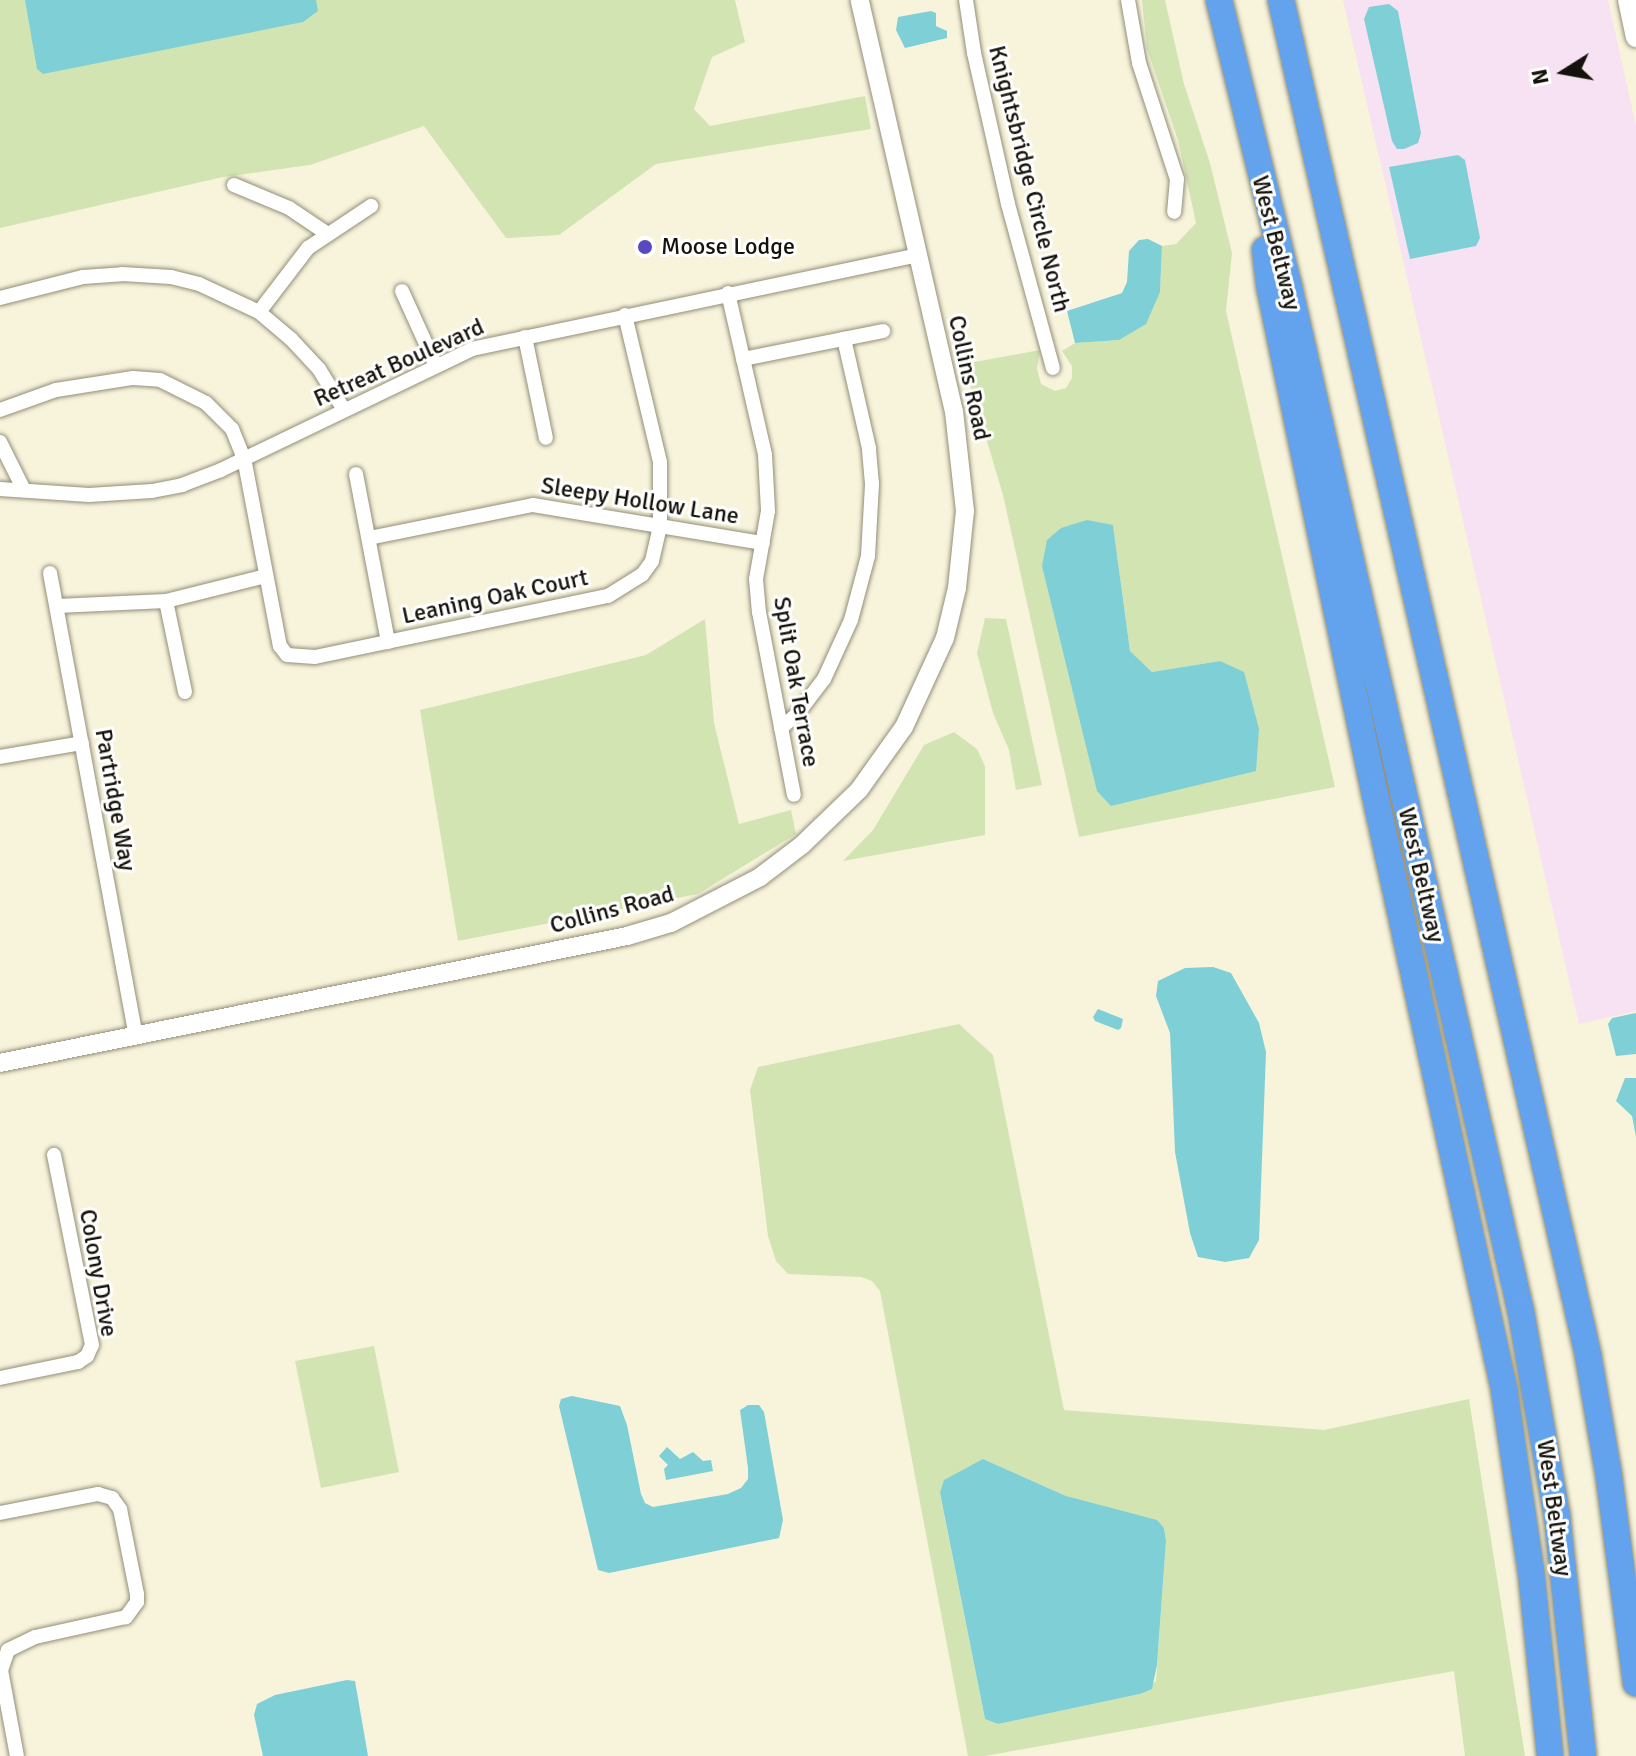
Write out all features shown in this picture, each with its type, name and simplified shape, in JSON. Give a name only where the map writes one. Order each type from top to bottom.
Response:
[{"type":"highway","name":"West Beltway","points":[[1219,0],[1252,147],[1289,287],[1518,1299],[1557,1516],[1583,1756]]},
{"type":"highway","points":[[1281,0],[1588,1355],[1609,1477],[1636,1683]]},
{"type":"highway","points":[[1252,147],[1270,289],[1504,1389],[1531,1571],[1550,1756]]},
{"type":"main road","points":[[1628,0],[1636,37]]},
{"type":"street","name":"Collins Road","points":[[0,1063],[627,936],[671,923],[718,902],[760,877],[839,812],[875,770],[917,702],[945,638],[957,588],[965,511],[960,445],[860,0]]},
{"type":"street","name":"Knightsbridge Circle North","points":[[966,0],[974,53],[1008,204],[1053,368]]},
{"type":"street","points":[[1128,0],[1139,63],[1177,179],[1174,212]]},
{"type":"street","points":[[234,185],[289,208],[326,233]]},
{"type":"street","points":[[259,312],[288,269],[326,233],[371,206]]},
{"type":"street","name":"Retreat Boulevard","points":[[0,489],[89,495],[152,491],[182,485],[472,349],[918,255]]},
{"type":"street","points":[[0,298],[83,277],[141,273],[199,284],[259,312],[319,369],[344,410]]},
{"type":"street","points":[[402,291],[436,366]]},
{"type":"street","name":"Split Oak Terrace","points":[[728,293],[765,455],[768,511],[756,579],[759,612],[794,795]]},
{"type":"street","name":"Leaning Oak Court","points":[[0,410],[56,390],[102,380],[160,380],[185,391],[222,417],[232,429],[244,458],[280,646],[287,655],[315,657],[608,596],[642,575],[652,561],[660,526],[660,462],[625,315]]},
{"type":"street","points":[[743,359],[883,331]]},
{"type":"street","points":[[525,337],[546,438]]},
{"type":"street","points":[[781,728],[798,713],[824,679],[851,620],[868,556],[871,472],[862,412],[844,339]]},
{"type":"street","points":[[0,442],[24,490]]},
{"type":"street","points":[[356,474],[388,642]]},
{"type":"street","name":"Sleepy Hollow Lane","points":[[369,538],[533,505],[763,543]]},
{"type":"street","name":"Partridge Way","points":[[50,573],[136,1036]]},
{"type":"street","points":[[57,606],[166,601],[266,576]]},
{"type":"street","points":[[166,601],[185,692]]},
{"type":"street","points":[[0,757],[82,743]]},
{"type":"street","name":"Colony Drive","points":[[0,1378],[78,1362],[87,1356],[92,1345],[54,1155]]},
{"type":"street","points":[[0,1513],[98,1494],[112,1498],[120,1509],[137,1594],[137,1602],[126,1617],[35,1637],[8,1650],[1,1670],[17,1756]]},
{"type":"shaded area","points":[[1343,0],[1608,0],[1636,126],[1636,1011],[1579,1024]]},
{"type":"green space","points":[[0,0],[735,0],[745,42],[712,57],[694,109],[710,126],[865,96],[871,129],[656,164],[559,235],[506,238],[424,126],[310,165],[223,177],[0,228]]},
{"type":"green space","points":[[1142,0],[1165,0],[1184,84],[1210,163],[1232,253],[1226,311],[1335,787],[1079,837],[1003,495],[964,364],[1040,350],[1037,369],[1041,384],[1055,391],[1066,388],[1072,378],[1072,366],[1062,351],[1075,343],[1119,340],[1160,292],[1162,246],[1176,244],[1196,223],[1178,140],[1147,49]],"holes":[[[1113,525],[1130,651],[1152,672],[1220,661],[1098,791]]]},
{"type":"green space","points":[[985,618],[1006,619],[1042,785],[1016,790],[1009,750],[993,713],[977,653]]},
{"type":"green space","points":[[705,619],[714,723],[739,824],[791,810],[796,834],[698,894],[458,941],[420,710],[646,655]]},
{"type":"green space","points":[[954,732],[977,749],[985,766],[985,835],[843,861],[873,830],[924,745]]},
{"type":"green space","points":[[959,1024],[993,1055],[1064,1410],[1324,1430],[1469,1399],[1525,1756],[1465,1756],[1454,1671],[985,1756],[968,1756],[880,1291],[872,1281],[861,1277],[788,1274],[776,1261],[768,1236],[750,1090],[758,1067]],"holes":[[[983,1459],[1066,1496],[1164,1528],[1166,1541],[1156,1681],[1140,1694],[998,1724],[985,1719],[940,1494]]]},
{"type":"green space","points":[[374,1346],[399,1472],[321,1488],[295,1361]]},
{"type":"water","points":[[25,0],[316,0],[318,11],[303,22],[43,74],[37,69]]},
{"type":"water","points":[[1389,4],[1398,11],[1421,133],[1418,143],[1404,149],[1397,149],[1392,141],[1364,19],[1369,7]]},
{"type":"water","points":[[931,11],[936,13],[936,26],[947,31],[947,38],[905,48],[896,30],[898,17]]},
{"type":"water","points":[[1458,155],[1465,160],[1480,238],[1476,246],[1410,259],[1389,167]]},
{"type":"water","points":[[1148,239],[1162,246],[1160,292],[1146,324],[1119,340],[1075,343],[1067,311],[1122,293],[1127,282],[1129,251],[1139,240]]},
{"type":"water","points":[[1087,520],[1113,525],[1130,651],[1152,672],[1220,661],[1244,672],[1259,729],[1256,771],[1111,806],[1097,791],[1042,566],[1047,540],[1061,528]]},
{"type":"water","points":[[1213,967],[1231,973],[1259,1023],[1266,1052],[1259,1240],[1249,1258],[1225,1262],[1198,1257],[1190,1233],[1175,1152],[1170,1033],[1156,996],[1158,981],[1185,968]]},
{"type":"water","points":[[1098,1009],[1123,1019],[1121,1028],[1118,1030],[1095,1021],[1093,1017]]},
{"type":"water","points":[[1636,1013],[1636,1054],[1616,1056],[1608,1024],[1612,1018]]},
{"type":"water","points":[[1625,1078],[1636,1078],[1636,1137],[1632,1116],[1616,1101]]},
{"type":"water","points":[[572,1396],[620,1406],[641,1494],[645,1503],[653,1507],[728,1494],[741,1488],[748,1479],[748,1468],[740,1410],[748,1405],[759,1405],[764,1412],[783,1520],[779,1538],[609,1573],[598,1570],[559,1406],[561,1399]]},
{"type":"water","points":[[667,1447],[680,1459],[693,1452],[703,1461],[711,1460],[713,1471],[666,1480],[664,1469],[668,1465],[659,1456]]},
{"type":"water","points":[[983,1459],[1066,1496],[1157,1520],[1164,1528],[1166,1541],[1157,1665],[1152,1689],[998,1724],[985,1719],[940,1493],[944,1480]]},
{"type":"water","points":[[355,1681],[368,1756],[263,1756],[254,1715],[257,1704],[275,1695]]},
{"type":"place","name":"Moose Lodge","points":[[645,247]]}]
